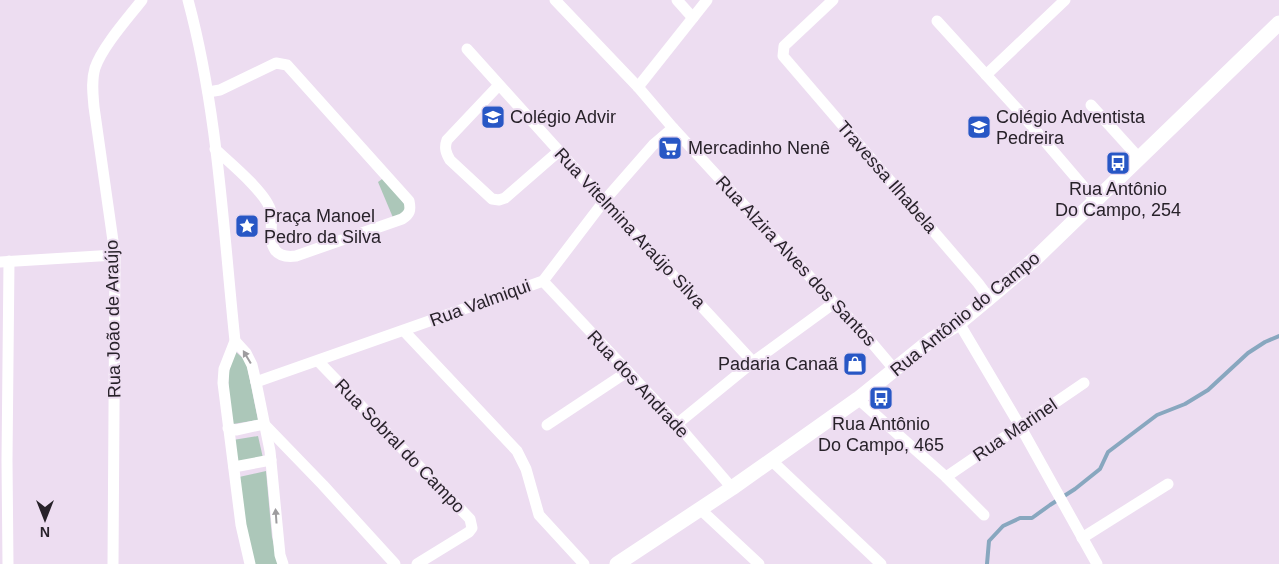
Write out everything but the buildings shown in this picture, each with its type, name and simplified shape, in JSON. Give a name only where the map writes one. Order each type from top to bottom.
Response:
[{"type":"street","name":"Rua João de Araújo","points":[[114,564],[115,255],[92,83],[95,68],[102,54],[142,0]]},
{"type":"street","points":[[188,0],[208,92],[215,149],[235,341],[224,369],[223,383],[241,525],[250,564]]},
{"type":"street","name":"Rua Alzira Alves dos Santos","points":[[556,0],[638,87],[672,128],[861,330],[894,369]]},
{"type":"street","points":[[677,0],[693,18]]},
{"type":"street","points":[[638,87],[706,0]]},
{"type":"street","name":"Travessa Ilhabela","points":[[833,0],[784,46],[784,56],[989,298]]},
{"type":"street","points":[[986,75],[1065,0]]},
{"type":"street","points":[[937,21],[1096,200]]},
{"type":"street","name":"Rua Antônio do Campo","points":[[617,564],[700,510],[858,400],[931,340],[959,322],[989,298],[1036,258],[1279,23]]},
{"type":"street","name":"Rua Vitelmina Araújo Silva","points":[[467,49],[604,202],[753,362]]},
{"type":"street","points":[[208,92],[220,90],[276,63],[287,65],[409,202],[410,209],[408,215],[402,219],[296,256],[288,257],[276,252],[272,246],[271,211],[266,200],[215,149]]},
{"type":"street","points":[[499,85],[447,140],[445,146],[446,153],[450,160],[492,199],[499,200],[505,198],[559,151]]},
{"type":"street","points":[[1091,105],[1139,158]]},
{"type":"street","name":"Rua Valmiqui","points":[[256,382],[318,362],[543,281],[604,202],[653,145],[672,128]]},
{"type":"street","points":[[8,564],[4,460],[5,262],[115,255]]},
{"type":"street","name":"Rua dos Andrade","points":[[543,281],[676,424],[732,488]]},
{"type":"street","points":[[676,424],[753,362],[834,303]]},
{"type":"street","points":[[959,322],[1097,564]]},
{"type":"street","points":[[404,331],[517,451],[523,460],[539,515],[584,564]]},
{"type":"street","points":[[235,341],[246,353],[252,365],[256,382],[271,460],[280,555],[283,564]]},
{"type":"street","name":"Rua Sobral do Campo","points":[[318,362],[470,519],[472,528],[469,532],[417,564]]},
{"type":"street","points":[[547,425],[627,372]]},
{"type":"street","name":"Rua Marinel","points":[[946,477],[1084,383]]},
{"type":"street","points":[[858,400],[946,477],[984,515]]},
{"type":"street","points":[[228,428],[236,430],[264,424]]},
{"type":"street","points":[[264,424],[324,485],[395,564]]},
{"type":"street","points":[[234,467],[271,460]]},
{"type":"street","points":[[772,461],[881,564]]},
{"type":"street","points":[[1082,538],[1168,484]]},
{"type":"street","points":[[700,510],[759,564]]},
{"type":"green space","points":[[385,177],[408,210],[394,220],[378,182]]},
{"type":"green space","points":[[236,352],[246,361],[258,420],[233,424],[229,396],[229,378],[232,360]]},
{"type":"green space","points":[[258,436],[263,458],[237,462],[233,440]]},
{"type":"green space","points":[[266,471],[272,537],[278,564],[255,564],[243,510],[239,477]]},
{"type":"waterway","points":[[987,564],[989,541],[1003,526],[1020,518],[1032,518],[1075,489],[1100,469],[1108,452],[1157,415],[1185,404],[1208,390],[1248,353],[1279,336]]},
{"type":"place","name":"Colégio Advir","points":[[493,117]]},
{"type":"place","name":"Colégio Adventista Pedreira","points":[[979,127]]},
{"type":"place","name":"Mercadinho Nenê","points":[[670,148]]},
{"type":"place","name":"Rua Antônio Do Campo, 254","points":[[1118,163]]},
{"type":"place","name":"Praça Manoel Pedro da Silva","points":[[247,226]]},
{"type":"place","name":"Padaria Canaã","points":[[855,364]]},
{"type":"place","name":"Rua Antônio Do Campo, 465","points":[[881,398]]}]
